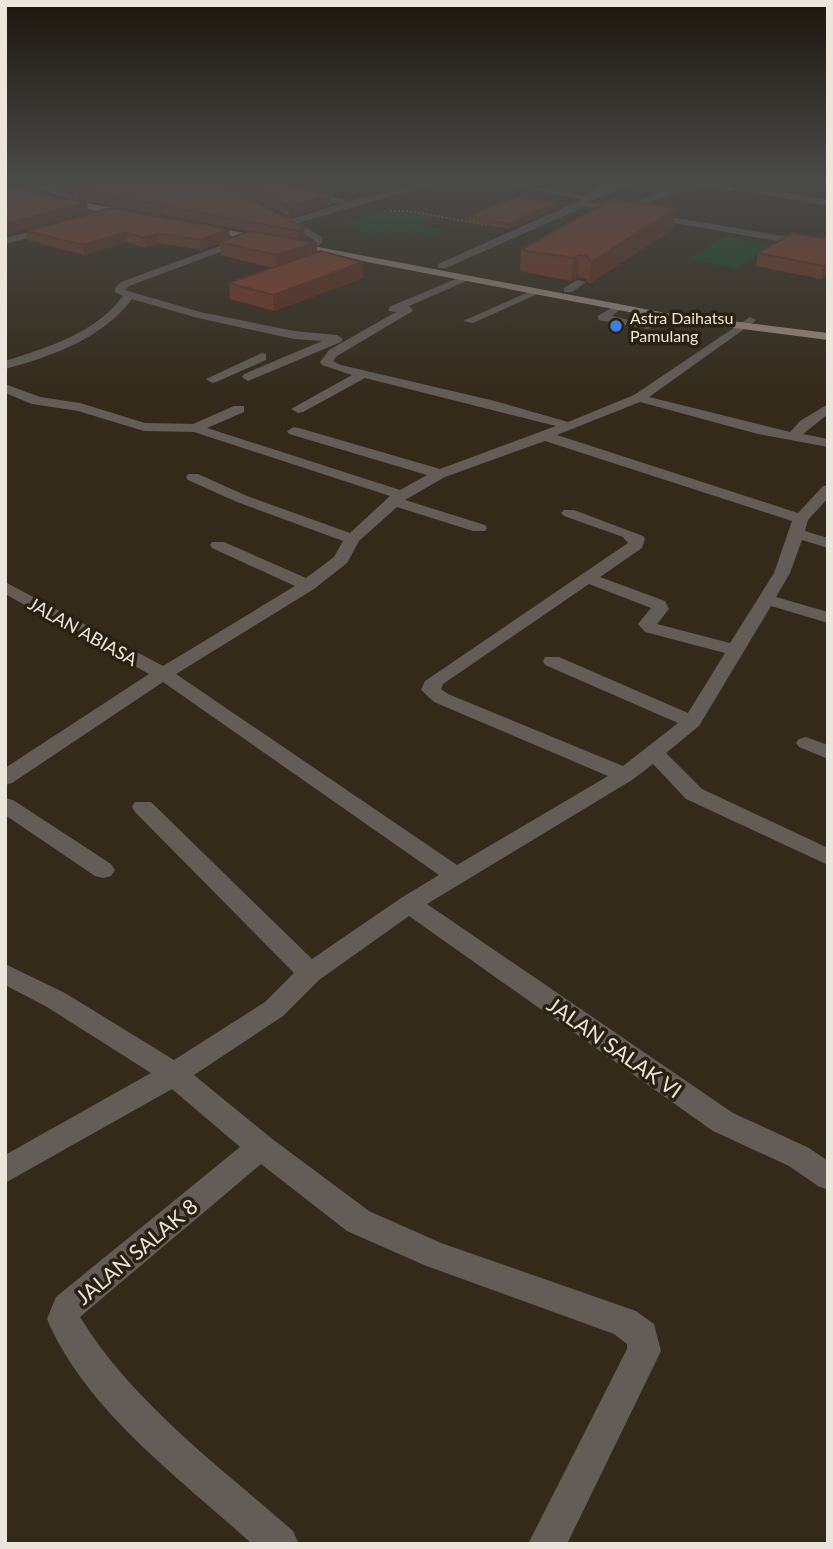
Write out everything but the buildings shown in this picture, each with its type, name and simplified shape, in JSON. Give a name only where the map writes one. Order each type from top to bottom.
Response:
[{"type":"main road","points":[[331,252],[617,307],[746,323],[828,329]]},
{"type":"main road","points":[[367,252],[828,337]]},
{"type":"street","points":[[212,252],[120,288],[120,292],[198,315],[294,335],[305,334],[335,340]]},
{"type":"street","points":[[442,266],[472,252]]},
{"type":"street","points":[[248,377],[335,340],[384,312],[464,278]]},
{"type":"street","points":[[568,290],[581,282]]},
{"type":"street","points":[[469,321],[537,292]]},
{"type":"street","points":[[5,365],[47,352],[79,337],[110,319],[129,296]]},
{"type":"street","points":[[401,306],[407,310],[327,358],[329,365],[569,426]]},
{"type":"street","points":[[617,307],[602,318],[648,326]]},
{"type":"street","points":[[5,778],[162,673],[308,584],[341,560],[352,539],[397,498],[440,474],[639,398],[746,323]]},
{"type":"street","points":[[212,379],[268,355],[291,359]]},
{"type":"street","points":[[298,409],[364,374]]},
{"type":"street","points":[[5,388],[37,401],[80,407],[144,427],[195,428],[479,528]]},
{"type":"street","points":[[639,398],[758,430],[828,443]]},
{"type":"street","points":[[793,436],[828,408]]},
{"type":"street","points":[[195,428],[239,409]]},
{"type":"street","points":[[294,431],[440,474]]},
{"type":"street","points":[[545,436],[799,527],[828,543]]},
{"type":"street","points":[[193,477],[242,499],[352,539]]},
{"type":"street","points":[[5,1170],[174,1074],[274,1009],[310,973],[409,904],[455,875],[507,848],[625,775],[692,722],[782,573],[799,527],[828,489]]},
{"type":"street","points":[[569,513],[637,540],[636,545],[435,681],[431,690],[441,698],[625,775]]},
{"type":"street","points":[[218,545],[308,584]]},
{"type":"street","points":[[589,578],[659,605],[660,609],[647,624],[651,628],[735,650]]},
{"type":"street","name":"JALAN ABIASA","points":[[5,587],[162,673],[455,875]]},
{"type":"street","points":[[766,598],[828,618]]},
{"type":"street","points":[[552,661],[692,722]]},
{"type":"street","points":[[806,743],[828,753]]},
{"type":"street","points":[[654,753],[694,794],[828,857]]},
{"type":"street","points":[[681,782],[707,786],[828,842]]},
{"type":"street","points":[[5,805],[103,870]]},
{"type":"street","points":[[144,807],[310,973]]},
{"type":"street","name":"JALAN SALAK VI","points":[[409,904],[723,1122],[788,1151],[828,1177]]},
{"type":"street","points":[[5,973],[56,1000],[174,1074],[261,1147],[358,1221],[435,1255],[624,1322],[642,1335],[643,1351],[547,1544]]},
{"type":"street","name":"JALAN SALAK 8","points":[[261,1147],[67,1308],[63,1319],[90,1363],[127,1407],[280,1544]]},
{"type":"green space","points":[[699,252],[762,252],[736,269],[690,258]]},
{"type":"place","name":"Astra Daihatsu Pamulang","points":[[616,326]]}]
